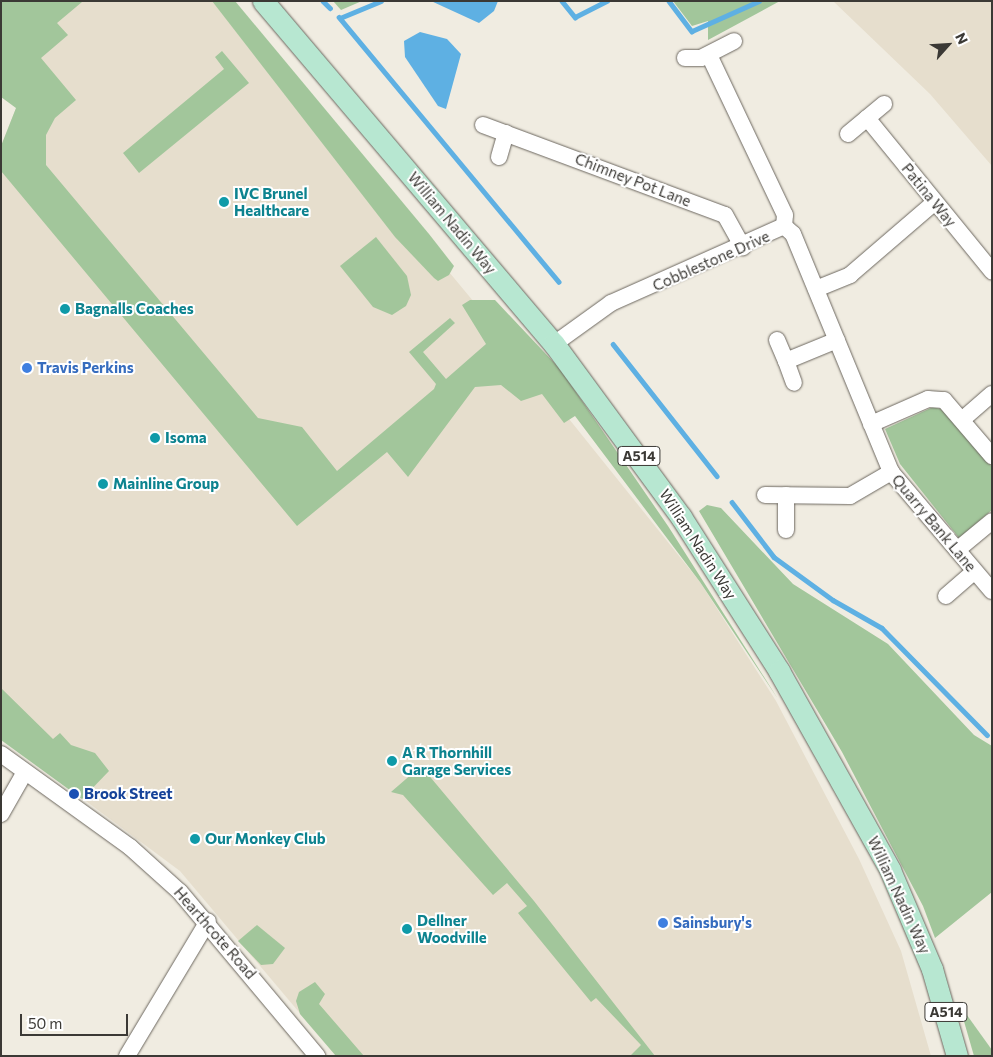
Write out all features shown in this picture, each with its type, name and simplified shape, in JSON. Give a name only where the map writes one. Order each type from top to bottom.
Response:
[{"type":"main road","name":"William Nadin Way","points":[[263,1],[554,344],[659,484],[817,736],[917,928],[957,1056]]},
{"type":"street","points":[[685,58],[709,55],[734,40]]},
{"type":"street","name":"Cobblestone Drive","points":[[554,344],[610,303],[743,247],[784,226],[784,215],[709,55]]},
{"type":"street","points":[[848,134],[884,104]]},
{"type":"street","name":"Patina Way","points":[[866,118],[992,271]]},
{"type":"street","name":"Chimney Pot Lane","points":[[483,125],[725,215],[743,247]]},
{"type":"street","points":[[500,157],[506,133]]},
{"type":"street","points":[[816,289],[850,275],[935,202]]},
{"type":"street","name":"Quarry Bank Lane","points":[[784,226],[793,234],[891,472],[992,591]]},
{"type":"street","points":[[777,340],[794,383]]},
{"type":"street","points":[[786,361],[837,340]]},
{"type":"street","points":[[963,419],[992,394]]},
{"type":"street","points":[[871,424],[937,398],[963,419],[992,456]]},
{"type":"street","points":[[765,495],[850,496],[891,472]]},
{"type":"street","points":[[786,495],[786,530]]},
{"type":"street","points":[[957,550],[992,521]]},
{"type":"street","points":[[946,596],[974,572]]},
{"type":"street","name":"Hearthcote Road","points":[[1,754],[130,846],[208,921],[317,1056]]},
{"type":"street","points":[[1,814],[26,772]]},
{"type":"street","points":[[127,1056],[208,921]]},
{"type":"shaded area","points":[[59,1],[224,1],[508,343],[700,582],[776,701],[859,859],[901,951],[931,1056],[336,1056],[180,871],[1,738],[1,146]]},
{"type":"shaded area","points":[[833,1],[992,1],[992,166],[930,94]]},
{"type":"green space","points":[[1,1],[82,2],[57,23],[68,35],[41,58],[76,100],[55,118],[46,135],[46,165],[258,418],[302,427],[337,471],[434,389],[436,384],[409,352],[450,318],[455,323],[423,352],[446,379],[486,344],[462,305],[470,300],[495,300],[560,369],[668,526],[778,699],[700,582],[575,416],[564,423],[542,394],[521,401],[501,385],[475,387],[408,477],[387,452],[297,526],[1,171],[1,146],[16,108],[1,97]]},
{"type":"green space","points":[[212,1],[235,1],[454,266],[449,275],[438,281],[395,237]]},
{"type":"green space","points":[[333,1],[362,1],[341,10]]},
{"type":"green space","points":[[673,1],[780,1],[708,40],[708,21],[692,26]]},
{"type":"green space","points":[[222,51],[249,83],[139,173],[123,153],[224,69],[215,57]]},
{"type":"green space","points":[[376,237],[407,276],[411,295],[406,306],[392,315],[373,307],[340,266]]},
{"type":"green space","points":[[933,407],[944,410],[992,467],[992,510],[959,538],[900,464],[885,429]]},
{"type":"green space","points":[[707,505],[721,508],[793,584],[888,644],[974,735],[992,746],[992,892],[935,938],[923,906],[842,752],[699,511]]},
{"type":"green space","points":[[1,688],[53,739],[60,733],[71,745],[95,753],[109,771],[82,799],[1,740]]},
{"type":"green space","points":[[421,766],[534,901],[655,1056],[630,1056],[641,1045],[596,998],[591,1002],[518,913],[527,906],[507,883],[493,895],[403,795],[391,792]]},
{"type":"green space","points":[[257,925],[285,948],[273,964],[261,965],[238,941]]},
{"type":"green space","points":[[315,982],[325,994],[319,1004],[364,1056],[336,1056],[300,1014],[296,1001],[299,992]]},
{"type":"green space","points":[[959,1004],[992,1050],[992,1056],[974,1056]]},
{"type":"water","points":[[431,1],[498,1],[494,11],[479,23]]},
{"type":"water","points":[[420,32],[447,39],[461,54],[446,109],[438,106],[405,57],[404,41]]},
{"type":"waterway","points":[[323,1],[330,8]]},
{"type":"waterway","points":[[340,18],[381,1]]},
{"type":"waterway","points":[[562,1],[575,17],[607,1]]},
{"type":"waterway","points":[[669,1],[692,31],[759,1]]},
{"type":"waterway","points":[[339,17],[559,282]]},
{"type":"waterway","points":[[613,344],[717,476]]},
{"type":"waterway","points":[[732,502],[774,557],[833,600],[882,628],[987,735]]},
{"type":"place","name":"IVC Brunel Healthcare","points":[[224,202]]},
{"type":"place","name":"Bagnalls Coaches","points":[[65,309]]},
{"type":"place","name":"Travis Perkins","points":[[27,368]]},
{"type":"place","name":"Isoma","points":[[155,438]]},
{"type":"place","name":"Mainline Group","points":[[103,484]]},
{"type":"place","name":"A R Thornhill Garage Services","points":[[392,761]]},
{"type":"place","name":"Brook Street","points":[[74,794]]},
{"type":"place","name":"Our Monkey Club","points":[[195,839]]},
{"type":"place","name":"Sainsbury's","points":[[663,923]]},
{"type":"place","name":"Dellner Woodville","points":[[407,929]]}]
